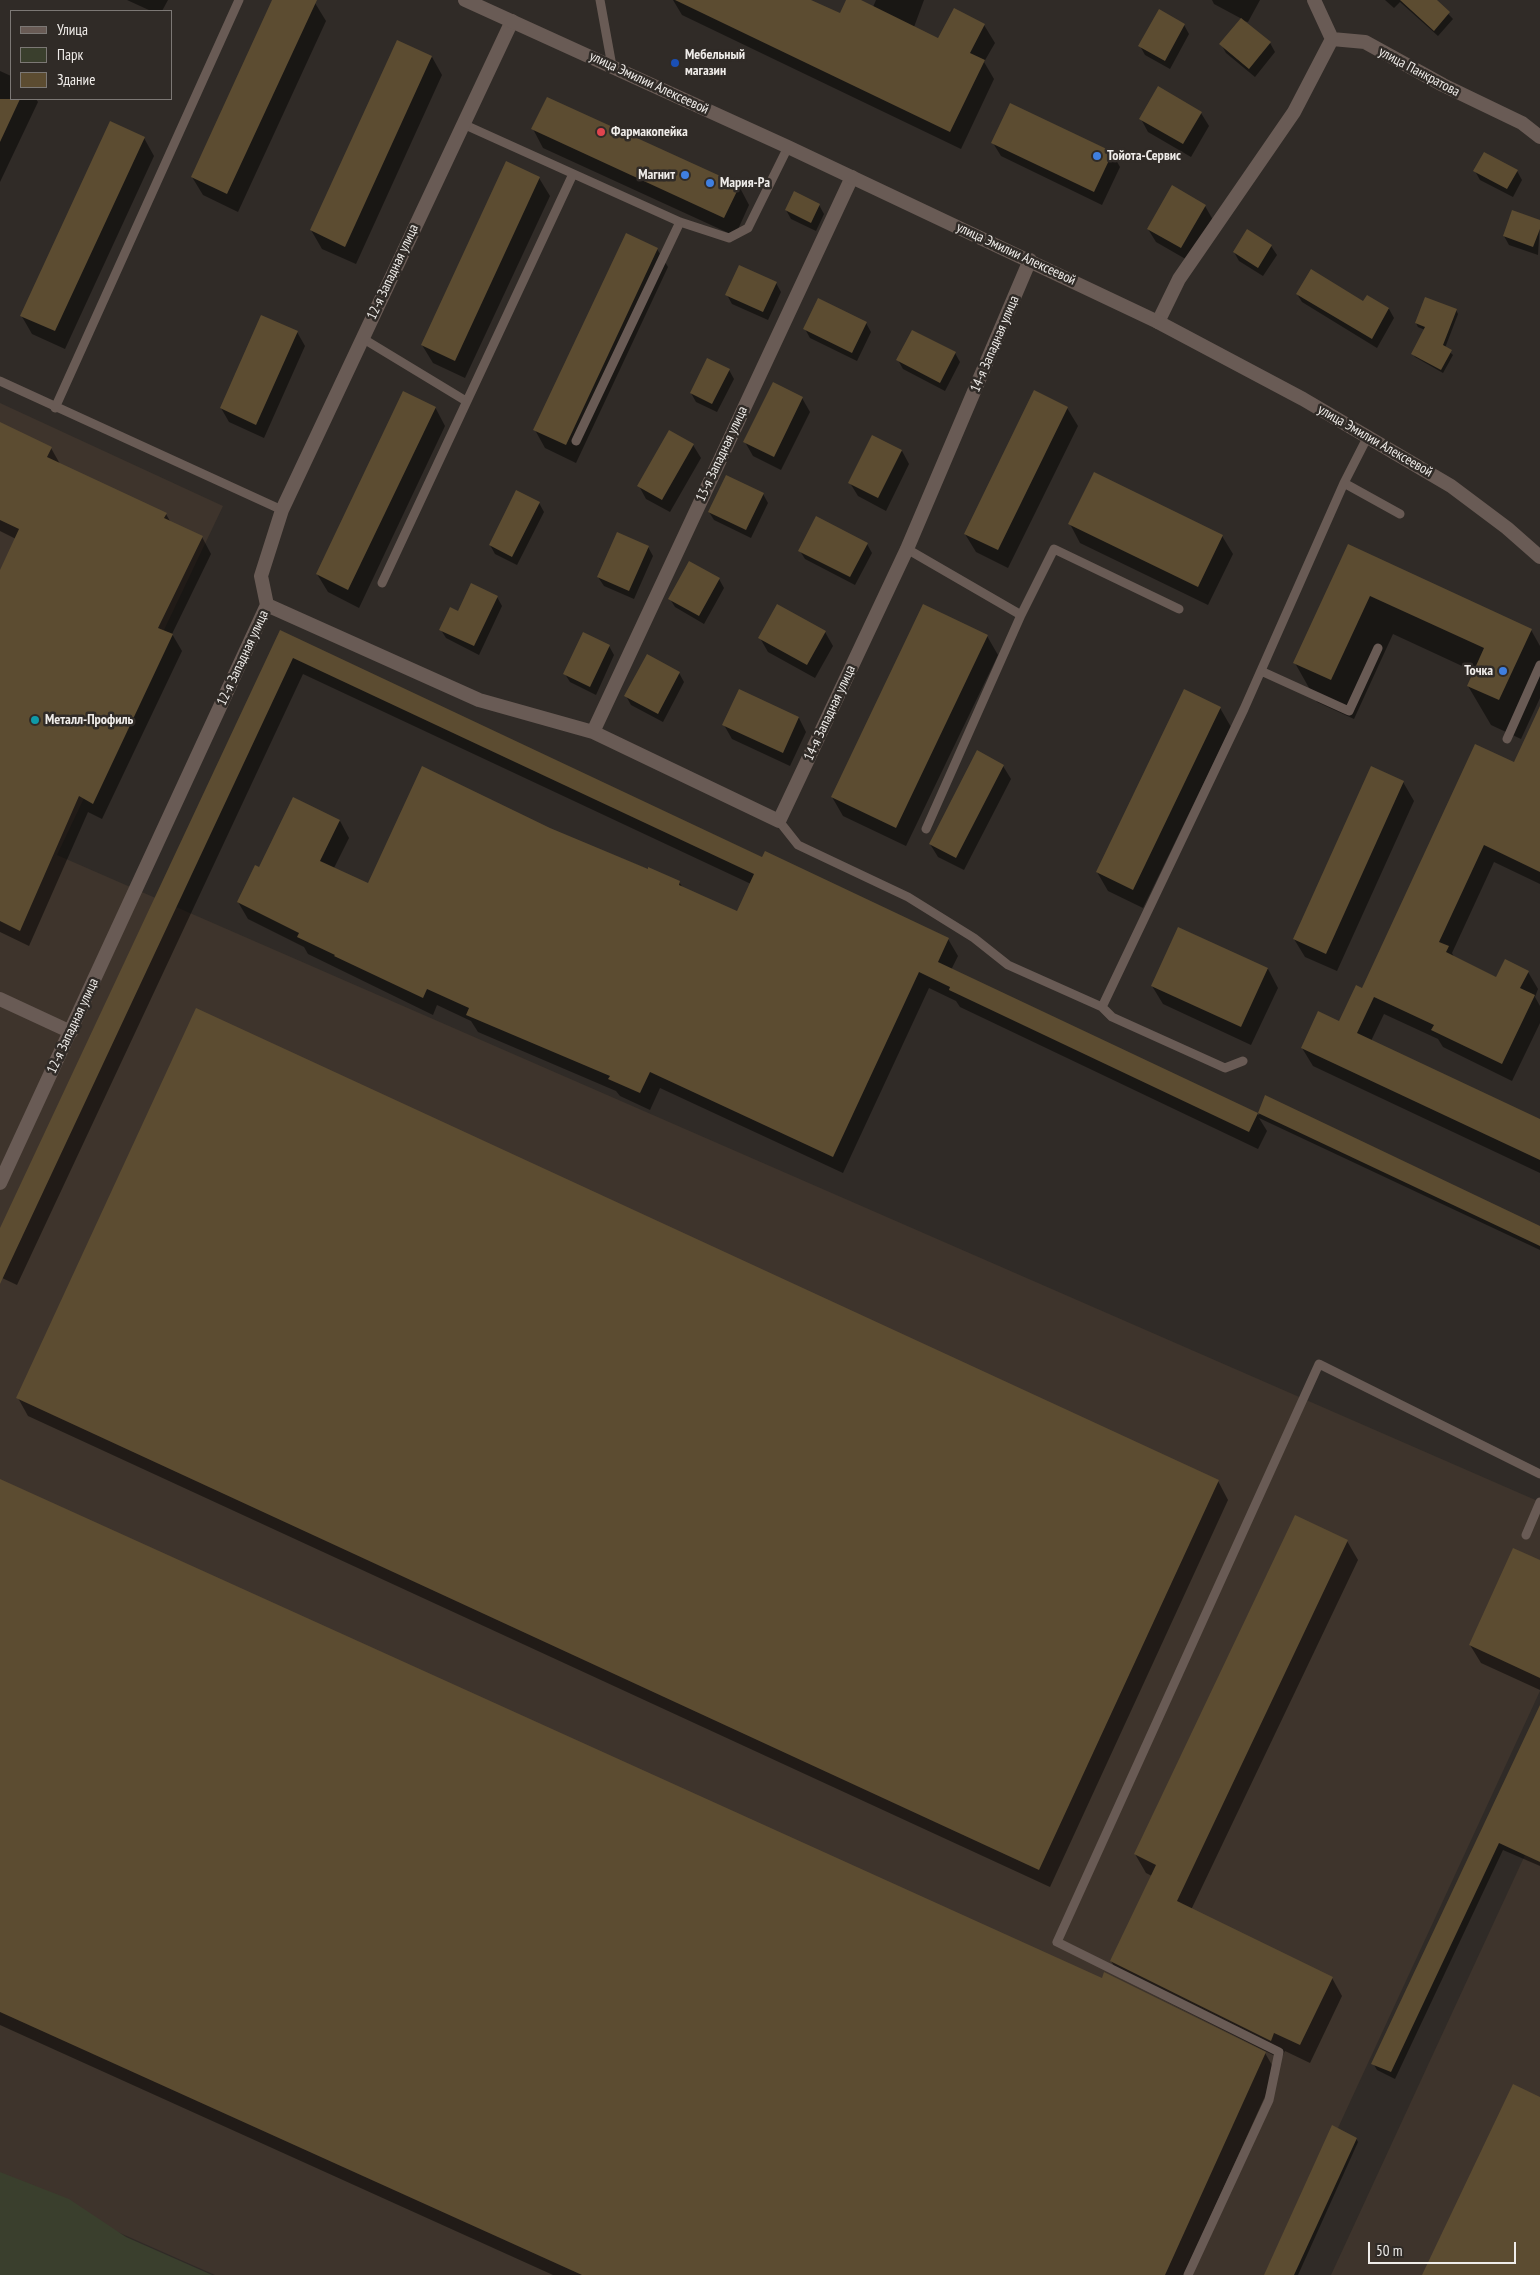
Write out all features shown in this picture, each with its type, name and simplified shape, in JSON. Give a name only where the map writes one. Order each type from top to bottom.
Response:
[{"type":"street","name":"улица Эмилии Алексеевой","points":[[465,0],[788,147],[1158,322],[1368,436],[1451,486],[1507,528],[1540,557]]},
{"type":"street","points":[[1158,322],[1179,279],[1294,112],[1332,39],[1314,0]]},
{"type":"street","name":"12-я Западная улица","points":[[0,1183],[267,605],[261,576],[282,510],[512,21]]},
{"type":"street","name":"улица Панкратова","points":[[1332,39],[1365,42],[1443,85],[1522,123],[1540,137]]},
{"type":"street","name":"13-я Западная улица","points":[[593,732],[852,177]]},
{"type":"street","name":"14-я Западная улица","points":[[779,821],[907,549],[1030,260]]},
{"type":"street","points":[[267,605],[479,700],[593,732],[779,821]]},
{"type":"street","points":[[0,999],[71,1032]]},
{"type":"lane","points":[[55,408],[238,0]]},
{"type":"lane","points":[[600,0],[612,66]]},
{"type":"lane","points":[[463,124],[680,222],[729,238],[748,228],[788,147]]},
{"type":"lane","points":[[382,583],[573,174]]},
{"type":"lane","points":[[576,441],[680,222]]},
{"type":"lane","points":[[362,338],[466,401]]},
{"type":"lane","points":[[0,381],[55,408],[282,510]]},
{"type":"lane","points":[[1102,1008],[1261,671],[1344,483],[1368,436]]},
{"type":"lane","points":[[1344,483],[1400,514]]},
{"type":"lane","points":[[907,549],[1022,615]]},
{"type":"lane","points":[[926,829],[1022,615],[1054,549],[1179,609]]},
{"type":"lane","points":[[1261,671],[1348,712],[1378,648]]},
{"type":"lane","points":[[1506,739],[1540,665]]},
{"type":"lane","points":[[779,821],[798,845],[908,897],[974,938],[1008,965],[1102,1008],[1112,1017],[1225,1068],[1244,1061]]},
{"type":"lane","points":[[1188,2275],[1269,2100],[1279,2052],[1057,1942],[1319,1364],[1540,1474]]},
{"type":"lane","points":[[1526,1535],[1540,1502]]},
{"type":"shaded area","points":[[0,403],[223,506],[57,855],[1540,1502],[1540,1691],[1270,2275],[215,2275],[0,2180]]},
{"type":"shaded area","points":[[1525,1855],[1540,1862],[1540,2275],[1331,2275]]},
{"type":"green space","points":[[0,2172],[69,2199],[126,2237],[212,2275],[0,2275]]},
{"type":"building","points":[[272,0],[317,0],[227,194],[191,177]]},
{"type":"building","points":[[675,0],[811,0],[840,13],[846,0],[861,0],[938,38],[954,8],[985,24],[970,53],[985,60],[950,132]]},
{"type":"building","points":[[1400,0],[1437,0],[1450,12],[1434,31]]},
{"type":"building","points":[[1159,9],[1185,24],[1165,61],[1138,46]]},
{"type":"building","points":[[1241,18],[1271,42],[1249,69],[1219,44]]},
{"type":"building","points":[[397,40],[432,56],[345,247],[310,230]]},
{"type":"building","points":[[1158,86],[1202,112],[1183,144],[1139,119]]},
{"type":"building","points":[[547,97],[740,185],[724,218],[531,129]]},
{"type":"building","points":[[0,99],[20,100],[0,142]]},
{"type":"building","points":[[1010,103],[1113,152],[1094,192],[991,143]]},
{"type":"building","points":[[110,121],[145,137],[55,331],[20,316]]},
{"type":"building","points":[[1484,152],[1518,170],[1507,189],[1473,171]]},
{"type":"building","points":[[506,161],[540,177],[455,361],[421,345]]},
{"type":"building","points":[[1172,185],[1206,205],[1181,248],[1147,229]]},
{"type":"building","points":[[794,191],[820,204],[811,223],[785,210]]},
{"type":"building","points":[[1512,210],[1540,220],[1540,229],[1533,247],[1503,236]]},
{"type":"building","points":[[1247,229],[1272,245],[1258,268],[1233,252]]},
{"type":"building","points":[[626,233],[658,248],[566,445],[533,430]]},
{"type":"building","points":[[739,265],[777,282],[763,312],[725,295]]},
{"type":"building","points":[[1311,269],[1363,301],[1367,295],[1389,308],[1372,339],[1296,294]]},
{"type":"building","points":[[1425,297],[1457,309],[1443,345],[1452,350],[1441,370],[1411,354],[1425,327],[1415,323]]},
{"type":"building","points":[[818,298],[867,322],[852,353],[803,329]]},
{"type":"building","points":[[261,315],[298,331],[256,425],[220,408]]},
{"type":"building","points":[[912,330],[956,352],[940,383],[896,360]]},
{"type":"building","points":[[707,358],[730,369],[712,404],[690,393]]},
{"type":"building","points":[[773,382],[803,397],[774,457],[743,442]]},
{"type":"building","points":[[1034,390],[1068,407],[998,550],[964,534]]},
{"type":"building","points":[[403,391],[436,407],[348,590],[316,574]]},
{"type":"building","points":[[0,422],[52,447],[47,457],[167,513],[164,518],[203,536],[158,628],[173,634],[93,804],[79,796],[20,931],[0,921],[0,570],[19,529],[0,520]]},
{"type":"building","points":[[669,430],[694,444],[662,500],[637,486]]},
{"type":"building","points":[[872,435],[902,450],[878,498],[848,483]]},
{"type":"building","points":[[1094,472],[1223,535],[1198,587],[1068,524]]},
{"type":"building","points":[[726,475],[764,493],[746,530],[708,512]]},
{"type":"building","points":[[516,490],[540,502],[512,557],[489,545]]},
{"type":"building","points":[[816,516],[868,543],[850,577],[798,551]]},
{"type":"building","points":[[617,532],[649,546],[629,591],[597,577]]},
{"type":"building","points":[[1348,544],[1532,629],[1499,700],[1467,686],[1484,648],[1370,596],[1331,680],[1293,663]]},
{"type":"building","points":[[689,561],[720,578],[699,616],[668,599]]},
{"type":"building","points":[[471,583],[498,596],[474,646],[439,630],[450,607],[458,611]]},
{"type":"building","points":[[777,604],[826,631],[807,665],[758,638]]},
{"type":"building","points":[[923,604],[988,635],[896,828],[831,797]]},
{"type":"building","points":[[280,630],[762,857],[765,851],[949,938],[938,962],[1258,1113],[1249,1132],[949,990],[950,987],[919,972],[833,1157],[650,1072],[640,1093],[608,1079],[610,1076],[466,1015],[469,1008],[427,989],[423,998],[334,956],[297,937],[299,933],[237,902],[255,865],[259,867],[293,797],[340,820],[320,861],[368,883],[422,766],[550,828],[680,881],[679,885],[737,911],[754,874],[293,658],[0,1284],[0,1228]]},
{"type":"building","points":[[583,632],[610,645],[590,687],[563,674]]},
{"type":"building","points":[[647,654],[680,672],[658,714],[624,696]]},
{"type":"building","points":[[739,689],[799,717],[783,753],[722,725]]},
{"type":"building","points":[[1184,689],[1221,707],[1133,890],[1096,872]]},
{"type":"building","points":[[1540,706],[1540,872],[1484,845],[1439,942],[1449,946],[1446,952],[1496,977],[1505,959],[1529,971],[1520,988],[1535,995],[1502,1064],[1431,1030],[1434,1025],[1374,997],[1357,1033],[1540,1119],[1540,1160],[1301,1048],[1318,1011],[1339,1021],[1356,985],[1362,988],[1475,744],[1514,762]]},
{"type":"building","points":[[977,750],[1004,765],[956,858],[929,844]]},
{"type":"building","points":[[1371,766],[1404,781],[1326,954],[1293,939]]},
{"type":"building","points":[[1178,927],[1268,968],[1241,1027],[1151,986]]},
{"type":"building","points":[[196,1008],[1219,1480],[1039,1870],[16,1398]]},
{"type":"building","points":[[1265,1095],[1540,1226],[1540,1246],[1258,1113]]},
{"type":"building","points":[[0,1479],[1102,1978],[1104,1972],[1266,2052],[1165,2275],[582,2275],[0,2012]]},
{"type":"building","points":[[1295,1515],[1348,1540],[1177,1901],[1333,1977],[1300,2045],[1274,2033],[1271,2041],[1110,1961],[1156,1865],[1134,1854]]},
{"type":"building","points":[[1513,1548],[1540,1560],[1540,1678],[1469,1645]]},
{"type":"building","points":[[1540,1705],[1540,1862],[1499,1843],[1391,2072],[1371,2064]]},
{"type":"building","points":[[1513,2084],[1540,2097],[1540,2275],[1422,2275]]},
{"type":"building","points":[[1332,2125],[1357,2138],[1294,2275],[1264,2275]]},
{"type":"place","name":"Мебельный магазин","points":[[675,63]]},
{"type":"place","name":"Фармакопейка","points":[[601,132]]},
{"type":"place","name":"Тойота-Сервис","points":[[1097,156]]},
{"type":"place","name":"Магнит","points":[[685,175]]},
{"type":"place","name":"Мария-Ра","points":[[710,183]]},
{"type":"place","name":"Точка","points":[[1503,671]]},
{"type":"place","name":"Металл-Профиль","points":[[35,720]]}]
